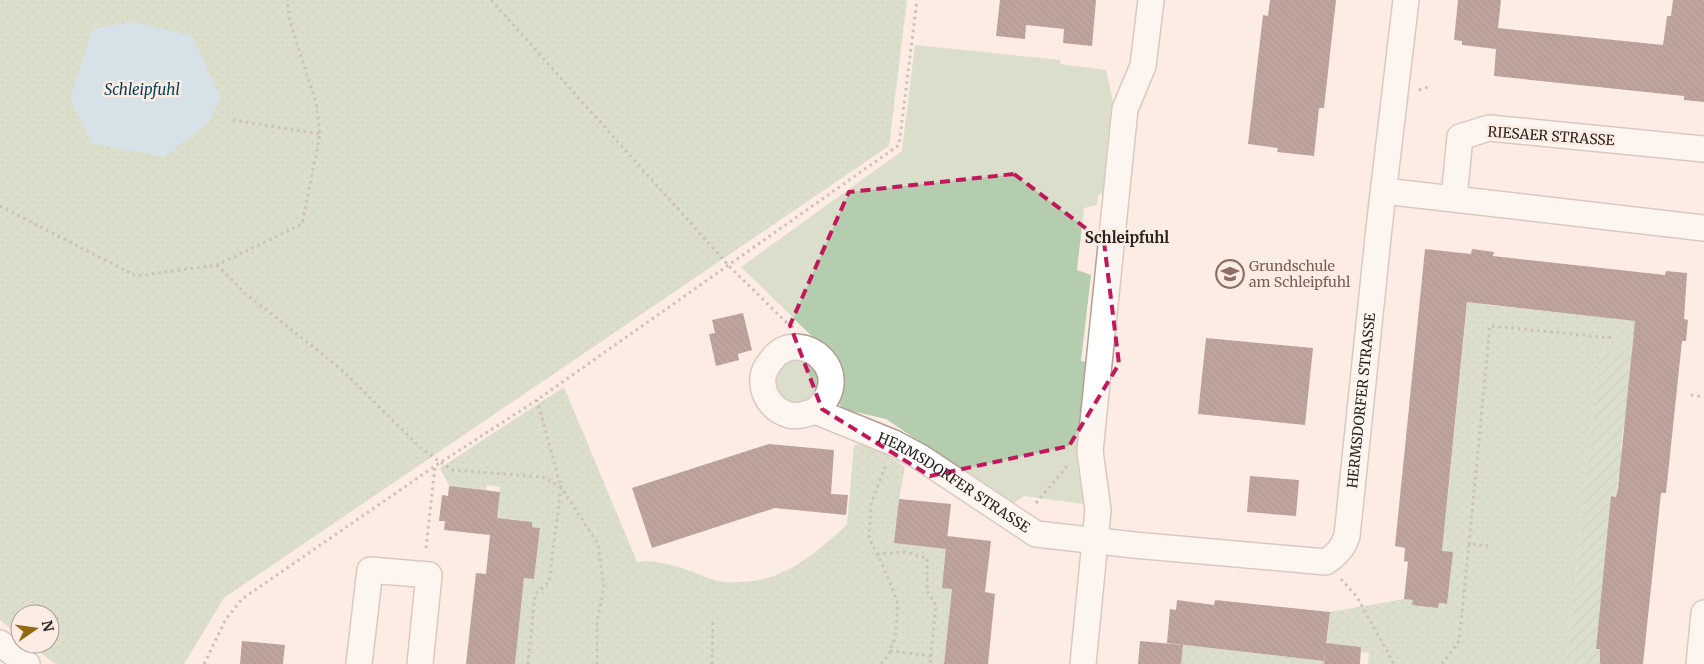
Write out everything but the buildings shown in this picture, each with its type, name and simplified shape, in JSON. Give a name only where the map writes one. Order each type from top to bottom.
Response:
[{"type":"street","points":[[1083,664],[1098,510],[1090,451],[1125,109],[1143,66],[1151,0]]},
{"type":"street","name":"HERMSDORFER STRASSE","points":[[815,411],[894,443],[920,457],[1036,534],[1326,562],[1344,546],[1347,536],[1406,0]]},
{"type":"street","name":"RIESAER STRASSE","points":[[1454,198],[1460,137],[1489,128],[1704,149]]},
{"type":"street","points":[[1384,191],[1704,228]]},
{"type":"street","points":[[788,348],[802,348],[811,350],[820,356],[827,365],[831,375],[831,385],[828,396],[815,411],[802,416],[790,415],[777,410],[768,400],[763,389],[763,376],[768,363],[776,354],[788,348]]},
{"type":"street","points":[[359,664],[370,570],[429,575],[420,664]]},
{"type":"street","points":[[1699,664],[1704,614]]},
{"type":"street","points":[[0,643],[27,664]]},
{"type":"path","points":[[0,206],[136,276],[217,265],[302,224],[320,134],[316,103],[290,22],[286,0]]},
{"type":"path","points":[[491,0],[729,266],[789,324],[802,348]]},
{"type":"path","points":[[204,664],[226,619],[242,599],[440,462],[537,400],[899,145],[916,0]]},
{"type":"path","points":[[233,120],[320,134]]},
{"type":"path","points":[[217,265],[246,294],[340,368],[421,448],[440,462],[453,470],[543,477],[561,487]]},
{"type":"path","points":[[1442,664],[1459,641],[1490,326],[1613,338]]},
{"type":"path","points":[[1691,395],[1704,397]]},
{"type":"path","points":[[537,400],[561,487],[598,544],[604,587],[597,621],[597,664]]},
{"type":"path","points":[[881,664],[890,651],[895,638],[898,604],[869,538],[871,504],[894,443]]},
{"type":"path","points":[[1036,503],[1071,461]]},
{"type":"path","points":[[426,548],[435,466]]},
{"type":"path","points":[[528,664],[535,594],[549,582],[561,487]]},
{"type":"path","points":[[1469,544],[1490,546]]},
{"type":"path","points":[[877,554],[905,552],[927,558],[927,591],[936,605],[930,664]]},
{"type":"path","points":[[1326,562],[1357,597],[1394,664]]},
{"type":"path","points":[[712,664],[713,620]]},
{"type":"path","points":[[890,651],[931,656]]},
{"type":"highlighted area","points":[[1014,174],[1104,242],[1119,364],[1069,446],[930,476],[822,409],[790,325],[849,192]]},
{"type":"green space","points":[[0,0],[907,0],[889,146],[224,598],[184,664],[55,664],[42,654],[60,654],[60,604],[10,604],[10,628],[0,620]]},
{"type":"green space","points":[[915,45],[1061,60],[1060,64],[1106,70],[1113,102],[1105,191],[1098,195],[1097,205],[1084,208],[1077,270],[1091,275],[1081,361],[1087,362],[1078,447],[1084,504],[1024,496],[1012,504],[886,419],[843,409],[838,402],[829,353],[741,267],[902,151]]},
{"type":"green space","points":[[1468,297],[1488,300],[1488,305],[1639,321],[1638,337],[1633,336],[1632,349],[1636,353],[1600,350],[1566,664],[1368,664],[1369,653],[1361,652],[1361,647],[1336,644],[1326,648],[1330,612],[1404,599],[1438,608],[1439,603],[1447,604],[1452,553],[1442,551]]},
{"type":"green space","points":[[1600,349],[1636,353],[1629,425],[1624,424],[1621,450],[1627,451],[1624,475],[1619,475],[1616,497],[1612,496],[1597,649],[1600,649],[1600,664],[1566,664]]},
{"type":"green space","points":[[790,359],[806,361],[815,369],[818,380],[817,391],[808,402],[794,405],[776,394],[774,373]]},
{"type":"green space","points":[[564,387],[637,562],[647,561],[669,564],[722,582],[757,580],[786,571],[812,555],[847,524],[854,445],[870,444],[905,467],[899,499],[895,543],[946,549],[942,587],[952,589],[944,664],[515,664],[524,578],[534,579],[540,528],[532,527],[532,522],[507,519],[496,523],[500,487],[487,485],[486,491],[449,486],[440,468]]},
{"type":"green space","points":[[1183,645],[1324,661],[1324,664],[1181,664]]},
{"type":"water","name":"Schleipfuhl","points":[[131,22],[191,35],[221,98],[208,122],[165,157],[92,143],[70,99],[93,29]]},
{"type":"place","name":"Grundschule am Schleipfuhl","points":[[1230,274]]},
{"type":"district","name":"Schleipfuhl","points":[[1127,237]]}]
